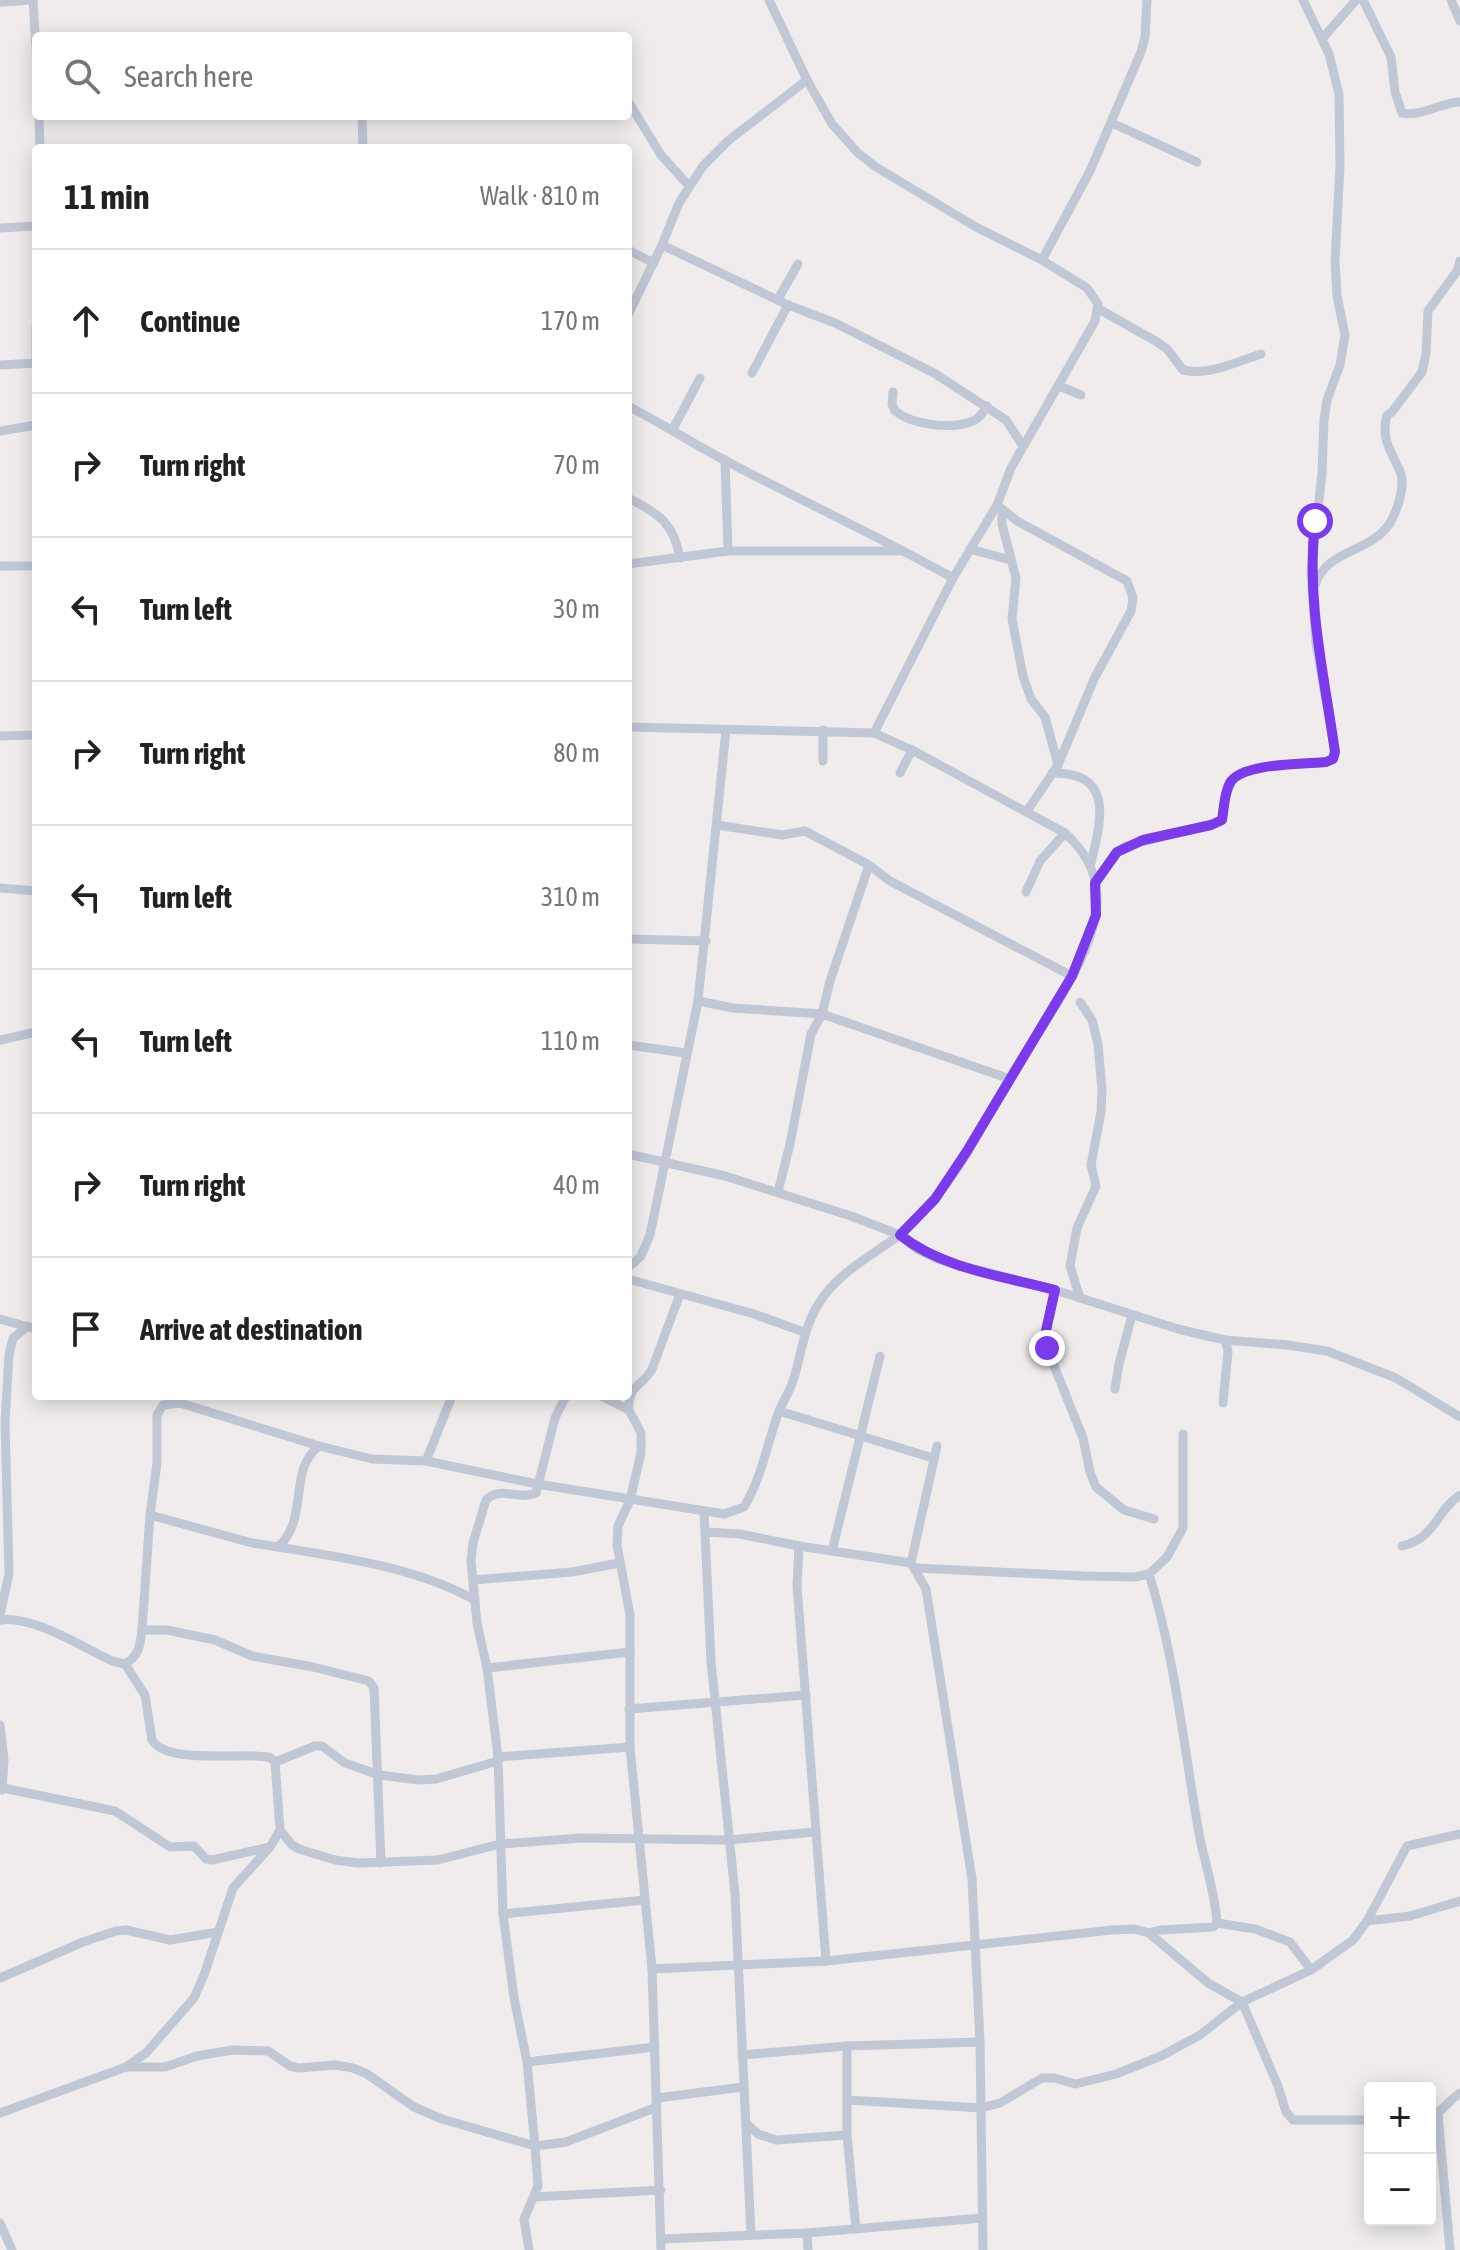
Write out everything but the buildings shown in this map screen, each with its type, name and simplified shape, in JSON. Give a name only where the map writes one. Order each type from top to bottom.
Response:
[{"type":"street","points":[[0,2],[33,0],[35,32]]},
{"type":"street","points":[[769,0],[832,124],[858,153],[976,227],[1042,260],[1087,288],[1099,309],[1011,468],[1000,508],[953,578],[874,733]]},
{"type":"street","points":[[1042,260],[1090,171],[1141,52],[1147,0]]},
{"type":"street","points":[[1095,883],[1117,852],[1126,846],[1222,820],[1228,790],[1237,774],[1262,768],[1326,762],[1333,759],[1335,752],[1316,643],[1312,549],[1321,487],[1327,400],[1340,365],[1345,335],[1337,296],[1335,262],[1340,166],[1339,94],[1335,72],[1303,0]]},
{"type":"street","points":[[1322,39],[1356,0]]},
{"type":"street","points":[[1363,0],[1391,57],[1395,92],[1402,113],[1423,112],[1443,103],[1460,102]]},
{"type":"street","points":[[1451,0],[1460,19]]},
{"type":"street","points":[[632,307],[674,214],[689,186],[715,151],[807,80]]},
{"type":"street","points":[[632,108],[661,155],[689,186]]},
{"type":"street","points":[[39,120],[40,144]]},
{"type":"street","points":[[362,120],[363,144]]},
{"type":"street","points":[[1112,123],[1197,162]]},
{"type":"street","points":[[0,228],[32,226]]},
{"type":"street","points":[[662,245],[788,305],[835,323],[934,373],[1006,420],[1023,446]]},
{"type":"street","points":[[632,252],[654,263]]},
{"type":"street","points":[[1312,592],[1320,570],[1331,560],[1371,540],[1389,524],[1402,481],[1388,450],[1385,421],[1422,372],[1428,311],[1457,271],[1460,261]]},
{"type":"street","points":[[778,299],[798,264]]},
{"type":"street","points":[[752,373],[788,305]]},
{"type":"street","points":[[1099,309],[1167,349],[1183,370],[1214,369],[1261,354]]},
{"type":"street","points":[[0,365],[32,364]]},
{"type":"street","points":[[673,429],[700,378]]},
{"type":"street","points":[[1059,386],[1081,395]]},
{"type":"street","points":[[893,392],[895,411],[914,421],[939,424],[969,422],[978,419],[987,406]]},
{"type":"street","points":[[632,408],[725,460],[953,578]]},
{"type":"street","points":[[0,431],[32,426]]},
{"type":"street","points":[[725,460],[728,551]]},
{"type":"street","points":[[632,501],[664,521],[676,537],[680,558]]},
{"type":"street","points":[[1000,508],[1016,578],[1012,619],[1023,676],[1031,699],[1045,717],[1055,769]]},
{"type":"street","points":[[1000,508],[1017,521],[1127,581],[1133,598],[1131,611],[1095,677],[1055,769],[1027,811]]},
{"type":"street","points":[[970,549],[1010,560]]},
{"type":"street","points":[[632,564],[728,551],[905,551]]},
{"type":"street","points":[[0,566],[32,566]]},
{"type":"street","points":[[32,1327],[13,1338],[9,1355],[4,1557],[9,1574],[0,1618],[25,1622],[112,1661],[125,1664],[134,1659],[140,1649],[157,1463],[157,1415],[167,1400],[372,1459],[426,1461],[537,1484],[724,1514],[744,1507],[756,1487],[779,1411],[794,1380],[804,1332],[820,1302],[838,1279],[900,1235],[935,1199],[967,1151],[1072,976],[1096,915],[1095,883],[1091,863],[1081,847],[1065,833],[912,750],[874,733],[632,727]]},
{"type":"street","points":[[632,1263],[646,1247],[667,1162],[698,1001],[726,730]]},
{"type":"street","points":[[823,730],[823,761]]},
{"type":"street","points":[[0,736],[32,735]]},
{"type":"street","points":[[900,773],[912,750]]},
{"type":"street","points":[[1055,769],[1085,778],[1097,794],[1101,822],[1095,832],[1091,863]]},
{"type":"street","points":[[717,825],[782,835],[805,831],[869,865],[890,881],[1072,976]]},
{"type":"street","points":[[1026,892],[1040,861],[1065,833]]},
{"type":"street","points":[[778,1192],[811,1034],[822,1014],[869,865]]},
{"type":"street","points":[[0,888],[32,891]]},
{"type":"street","points":[[632,939],[706,941]]},
{"type":"street","points":[[698,1001],[733,1008],[822,1014],[1010,1079]]},
{"type":"street","points":[[1080,1002],[1092,1020],[1098,1044],[1102,1090],[1091,1165],[1096,1186],[1077,1228],[1070,1266],[1080,1298]]},
{"type":"street","points":[[0,1040],[32,1033]]},
{"type":"street","points":[[632,1046],[686,1053]]},
{"type":"street","points":[[632,1155],[778,1192],[900,1235],[918,1250],[940,1260],[1055,1290],[1132,1315],[1225,1340],[1327,1351],[1396,1378],[1460,1417]]},
{"type":"street","points":[[632,1280],[710,1301],[804,1332]]},
{"type":"street","points":[[1055,1290],[1045,1335],[1047,1348],[1083,1438],[1096,1487],[1124,1510],[1154,1519]]},
{"type":"street","points":[[632,1390],[647,1379],[680,1294]]},
{"type":"street","points":[[1115,1389],[1132,1315]]},
{"type":"street","points":[[0,1319],[32,1327]]},
{"type":"street","points":[[1223,1403],[1228,1351],[1225,1340]]},
{"type":"street","points":[[832,1551],[880,1356]]},
{"type":"street","points":[[426,1461],[450,1400]]},
{"type":"street","points":[[529,2250],[524,2219],[538,2186],[535,2146],[527,2062],[514,1998],[503,1914],[498,1759],[475,1600],[473,1543],[486,1500],[496,1493],[532,1496],[536,1493],[555,1418],[564,1400]]},
{"type":"street","points":[[609,1400],[629,1410]]},
{"type":"street","points":[[630,1400],[629,1410],[641,1433],[641,1453],[630,1500],[618,1526],[619,1563],[630,1615],[630,1747],[652,1969],[661,2250]]},
{"type":"street","points":[[779,1411],[933,1458]]},
{"type":"street","points":[[706,1532],[749,1535],[914,1565],[1097,1577],[1149,1574],[1167,1557],[1183,1528],[1183,1434]]},
{"type":"street","points":[[278,1547],[292,1526],[305,1459],[319,1446]]},
{"type":"street","points":[[937,1446],[914,1565],[926,1589],[972,1879],[980,2042],[983,2250]]},
{"type":"street","points":[[1402,1546],[1418,1542],[1427,1535],[1448,1505],[1460,1495]]},
{"type":"street","points":[[704,1511],[715,1701],[735,1894],[751,2235]]},
{"type":"street","points":[[150,1515],[252,1543],[391,1568],[475,1600]]},
{"type":"street","points":[[799,1546],[797,1586],[826,1961]]},
{"type":"street","points":[[473,1580],[572,1572],[619,1563]]},
{"type":"street","points":[[1149,1574],[1159,1606],[1184,1730],[1217,1923]]},
{"type":"street","points":[[142,1630],[167,1630],[215,1640],[252,1656],[369,1681],[374,1688],[381,1863]]},
{"type":"street","points":[[487,1668],[630,1652]]},
{"type":"street","points":[[125,1664],[145,1695],[152,1740],[156,1746],[198,1756],[259,1755],[275,1762],[322,1746],[345,1763],[379,1775],[427,1780],[498,1759],[630,1747]]},
{"type":"street","points":[[629,1709],[806,1695]]},
{"type":"street","points":[[0,1725],[2,1790],[115,1811],[170,1847],[194,1846],[206,1859],[270,1847]]},
{"type":"street","points":[[275,1762],[280,1830],[292,1845],[313,1854],[358,1863],[438,1860],[500,1844],[581,1838],[728,1840],[815,1832]]},
{"type":"street","points":[[0,2113],[126,2067],[146,2053],[194,1998],[233,1888],[270,1847],[280,1830]]},
{"type":"street","points":[[847,2100],[981,2108],[1000,2103],[1042,2078],[1075,2084],[1116,2074],[1161,2056],[1200,2035],[1242,2002],[1311,1970],[1353,1940],[1367,1921],[1407,1846],[1460,1834]]},
{"type":"street","points":[[503,1914],[644,1900]]},
{"type":"street","points":[[1367,1921],[1410,1916],[1460,1901]]},
{"type":"street","points":[[1149,1933],[1213,1927],[1217,1923]]},
{"type":"street","points":[[1217,1923],[1255,1929],[1290,1942],[1311,1970]]},
{"type":"street","points":[[652,1969],[826,1961],[1135,1929],[1149,1933],[1208,1983],[1242,2002],[1289,2117],[1299,2122],[1364,2120]]},
{"type":"street","points":[[0,1978],[116,1931],[126,1930],[170,1940],[218,1932]]},
{"type":"street","points":[[742,2055],[847,2046],[980,2042]]},
{"type":"street","points":[[847,2046],[847,2135],[856,2229]]},
{"type":"street","points":[[527,2062],[655,2047]]},
{"type":"street","points":[[126,2067],[165,2067],[197,2056],[233,2050],[268,2051],[290,2066],[299,2068],[335,2065],[353,2068],[367,2074],[414,2107],[442,2119],[535,2146],[566,2142],[657,2103],[743,2087]]},
{"type":"street","points":[[1436,2113],[1460,2093]]},
{"type":"street","points":[[747,2124],[758,2134],[776,2140],[847,2135]]},
{"type":"street","points":[[1436,2132],[1450,2250]]},
{"type":"street","points":[[535,2197],[661,2190]]},
{"type":"street","points":[[661,2239],[807,2233],[982,2218]]},
{"type":"street","points":[[0,2223],[9,2249]]},
{"type":"street","points":[[807,2233],[808,2250]]},
{"type":"route","points":[[1047,1348],[1045,1335],[1055,1290],[940,1260],[918,1250],[900,1235],[935,1199],[967,1151],[1072,976],[1096,915],[1095,883],[1117,852],[1143,840],[1222,820],[1230,782],[1237,774],[1333,759],[1335,752],[1316,643],[1312,592],[1315,521]]}]
